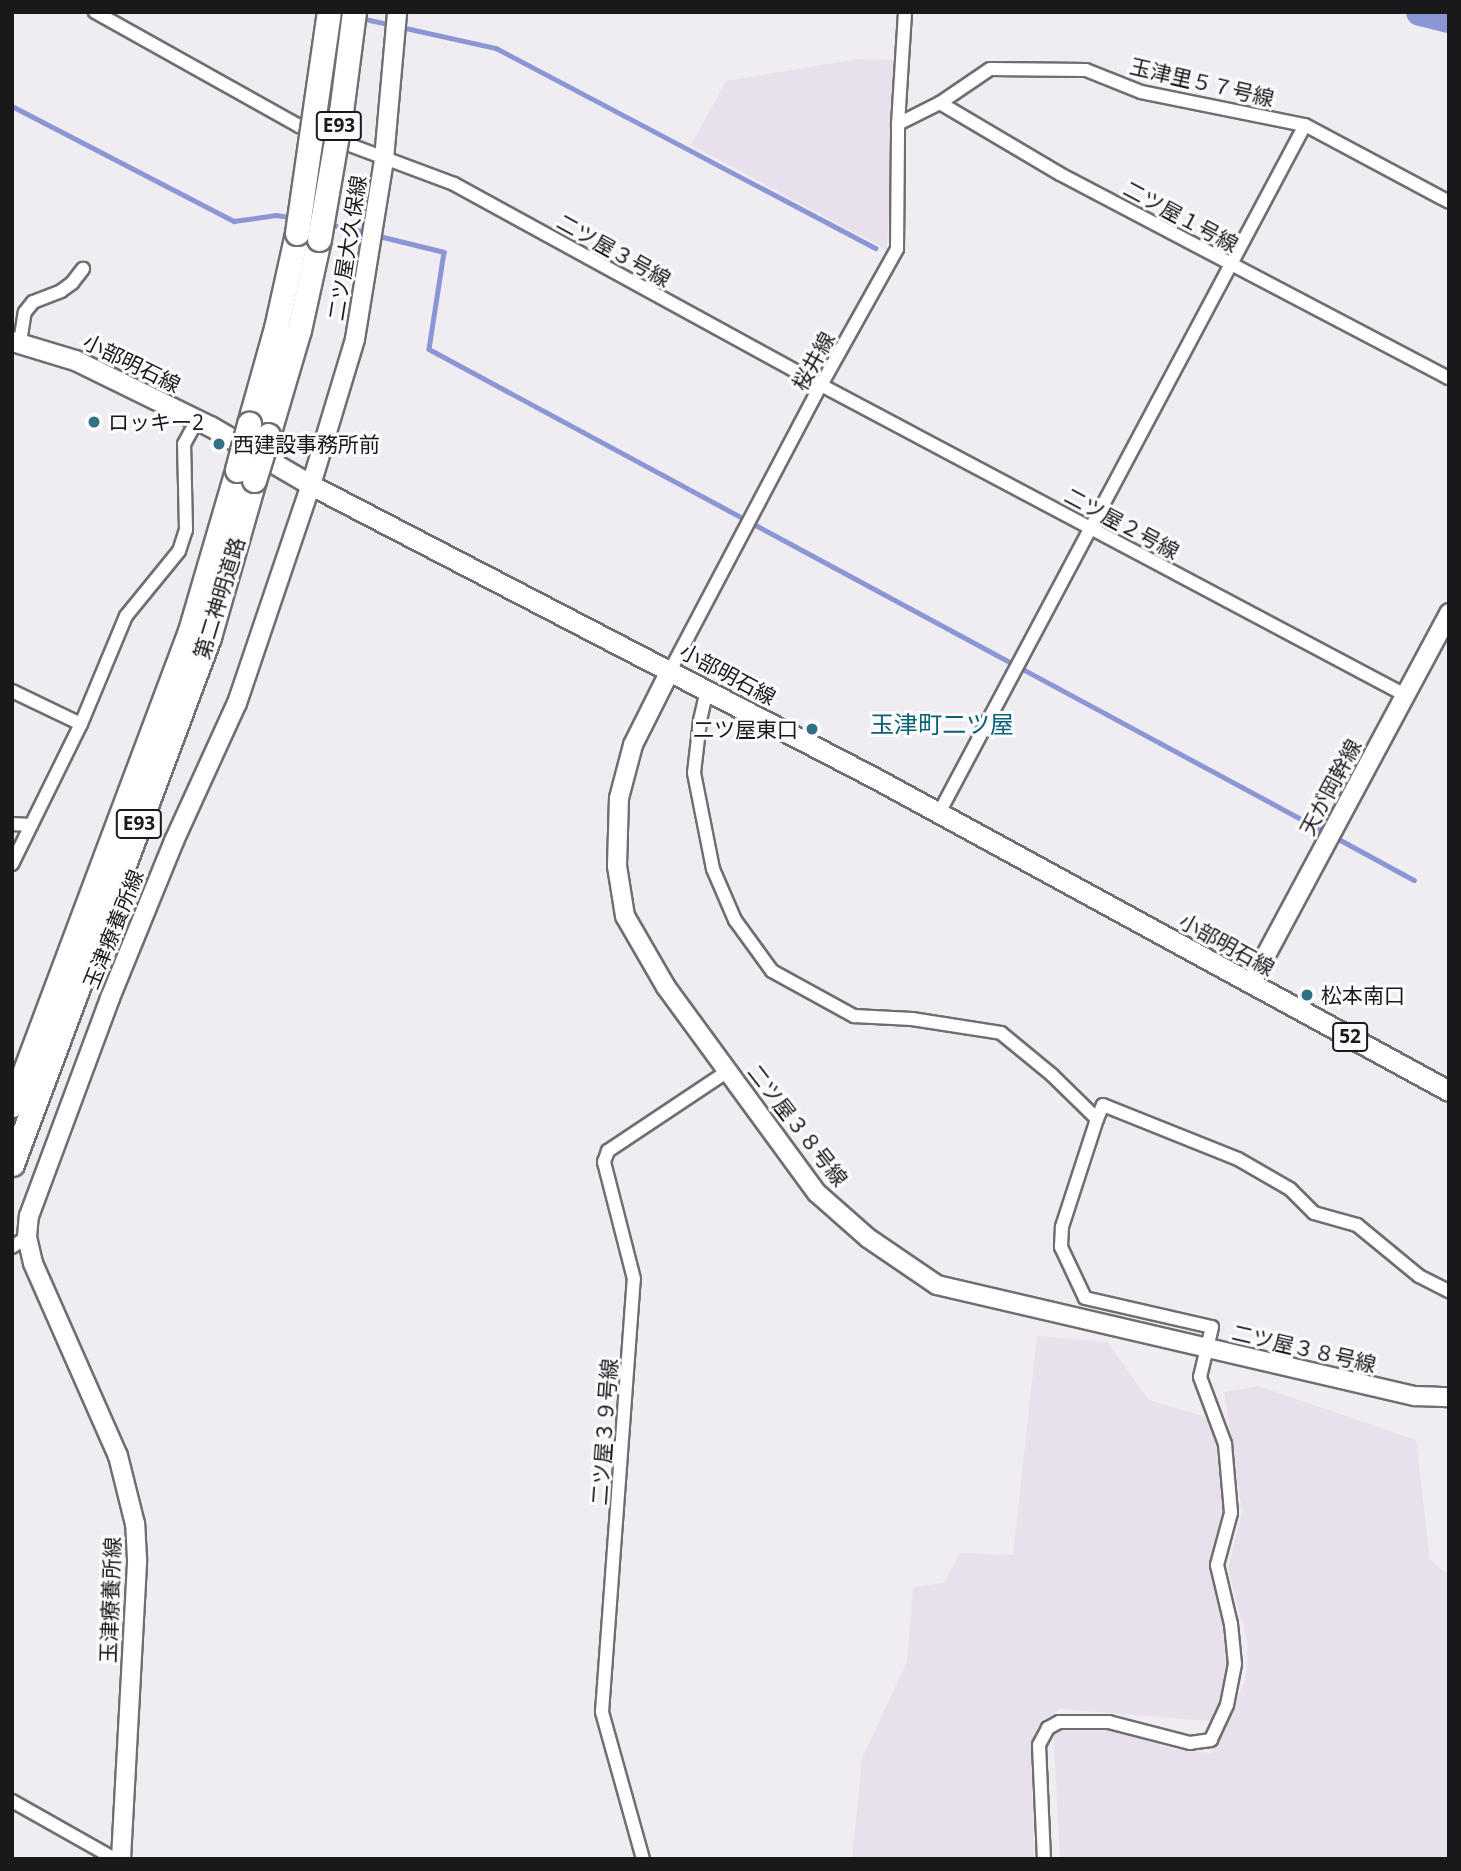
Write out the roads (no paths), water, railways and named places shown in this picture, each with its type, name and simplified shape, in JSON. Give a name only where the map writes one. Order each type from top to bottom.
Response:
[{"type":"highway","name":"第二神明道路","points":[[308,236],[329,12]]},
{"type":"highway","name":"第二神明道路","points":[[12,1164],[209,637],[259,429],[276,328],[308,236],[341,112],[354,12]]},
{"type":"highway","name":"第二神明道路","points":[[12,1105],[246,475]]},
{"type":"main road","name":"小部明石線","points":[[16,341],[75,360],[197,421],[311,485],[671,669],[707,691],[939,813],[1449,1091]]},
{"type":"street","name":"二ツ屋３号線","points":[[95,12],[299,126],[454,184],[821,385]]},
{"type":"street","name":"二ツ屋大久保線","points":[[311,485],[355,339],[384,159],[397,12]]},
{"type":"street","name":"桜井線","points":[[671,669],[821,385],[897,249],[898,124],[905,12]]},
{"type":"street","name":"玉津里５７号線","points":[[940,103],[990,69],[1086,70],[1141,92],[1305,125],[1449,202]]},
{"type":"street","points":[[898,124],[940,103]]},
{"type":"street","name":"二ツ屋１号線","points":[[940,103],[1060,174],[1449,378]]},
{"type":"street","points":[[939,813],[1305,125]]},
{"type":"street","points":[[16,341],[25,312],[33,302],[72,284],[83,269]]},
{"type":"street","name":"二ツ屋２号線","points":[[821,385],[1405,695]]},
{"type":"street","points":[[12,863],[80,724],[127,616],[179,551],[186,530],[184,444],[197,421]]},
{"type":"street","name":"玉津療養所線","points":[[121,1859],[137,1559],[135,1524],[118,1456],[33,1263],[20,1242],[62,1121],[174,841],[237,703],[311,485]]},
{"type":"street","name":"天が岡幹線","points":[[1251,983],[1449,613]]},
{"type":"street","name":"二ツ屋３８号線","points":[[671,669],[633,745],[619,799],[617,866],[625,916],[666,987],[817,1193],[868,1238],[937,1285],[1415,1396],[1449,1397]]},
{"type":"street","points":[[12,691],[80,724]]},
{"type":"street","points":[[707,691],[700,721],[694,773],[713,869],[735,920],[772,971],[854,1016],[912,1019],[1001,1033],[1052,1075],[1097,1119]]},
{"type":"street","points":[[12,824],[31,825]]},
{"type":"street","name":"二ツ屋３９号線","points":[[643,1859],[602,1712],[635,1279],[604,1162],[608,1151],[728,1071]]},
{"type":"street","points":[[1044,1859],[1039,1745],[1048,1728],[1059,1722],[1076,1720],[1108,1722],[1190,1744],[1212,1740],[1227,1705],[1235,1664],[1231,1624],[1217,1564],[1231,1513],[1225,1444],[1200,1377],[1212,1327],[1085,1298],[1061,1247],[1062,1227],[1103,1105],[1238,1159],[1290,1189],[1314,1213],[1357,1225],[1419,1276],[1449,1291]]},
{"type":"street","points":[[12,1801],[115,1859]]},
{"type":"waterway","points":[[1420,12],[1449,19]]},
{"type":"waterway","points":[[360,18],[393,25]]},
{"type":"waterway","points":[[401,27],[496,48],[876,248]]},
{"type":"waterway","points":[[12,106],[234,221],[276,215],[291,217]]},
{"type":"waterway","points":[[327,224],[367,232]]},
{"type":"waterway","points":[[375,235],[444,252],[429,349],[1327,833]]},
{"type":"waterway","points":[[1335,837],[1414,880]]},
{"type":"place","name":"ロッキー2","points":[[94,422]]},
{"type":"place","name":"西建設事務所前","points":[[219,444]]},
{"type":"place","name":"二ツ屋東口","points":[[812,729]]},
{"type":"place","name":"松本南口","points":[[1307,995]]},
{"type":"district","name":"玉津町二ツ屋","points":[[942,724]]}]
